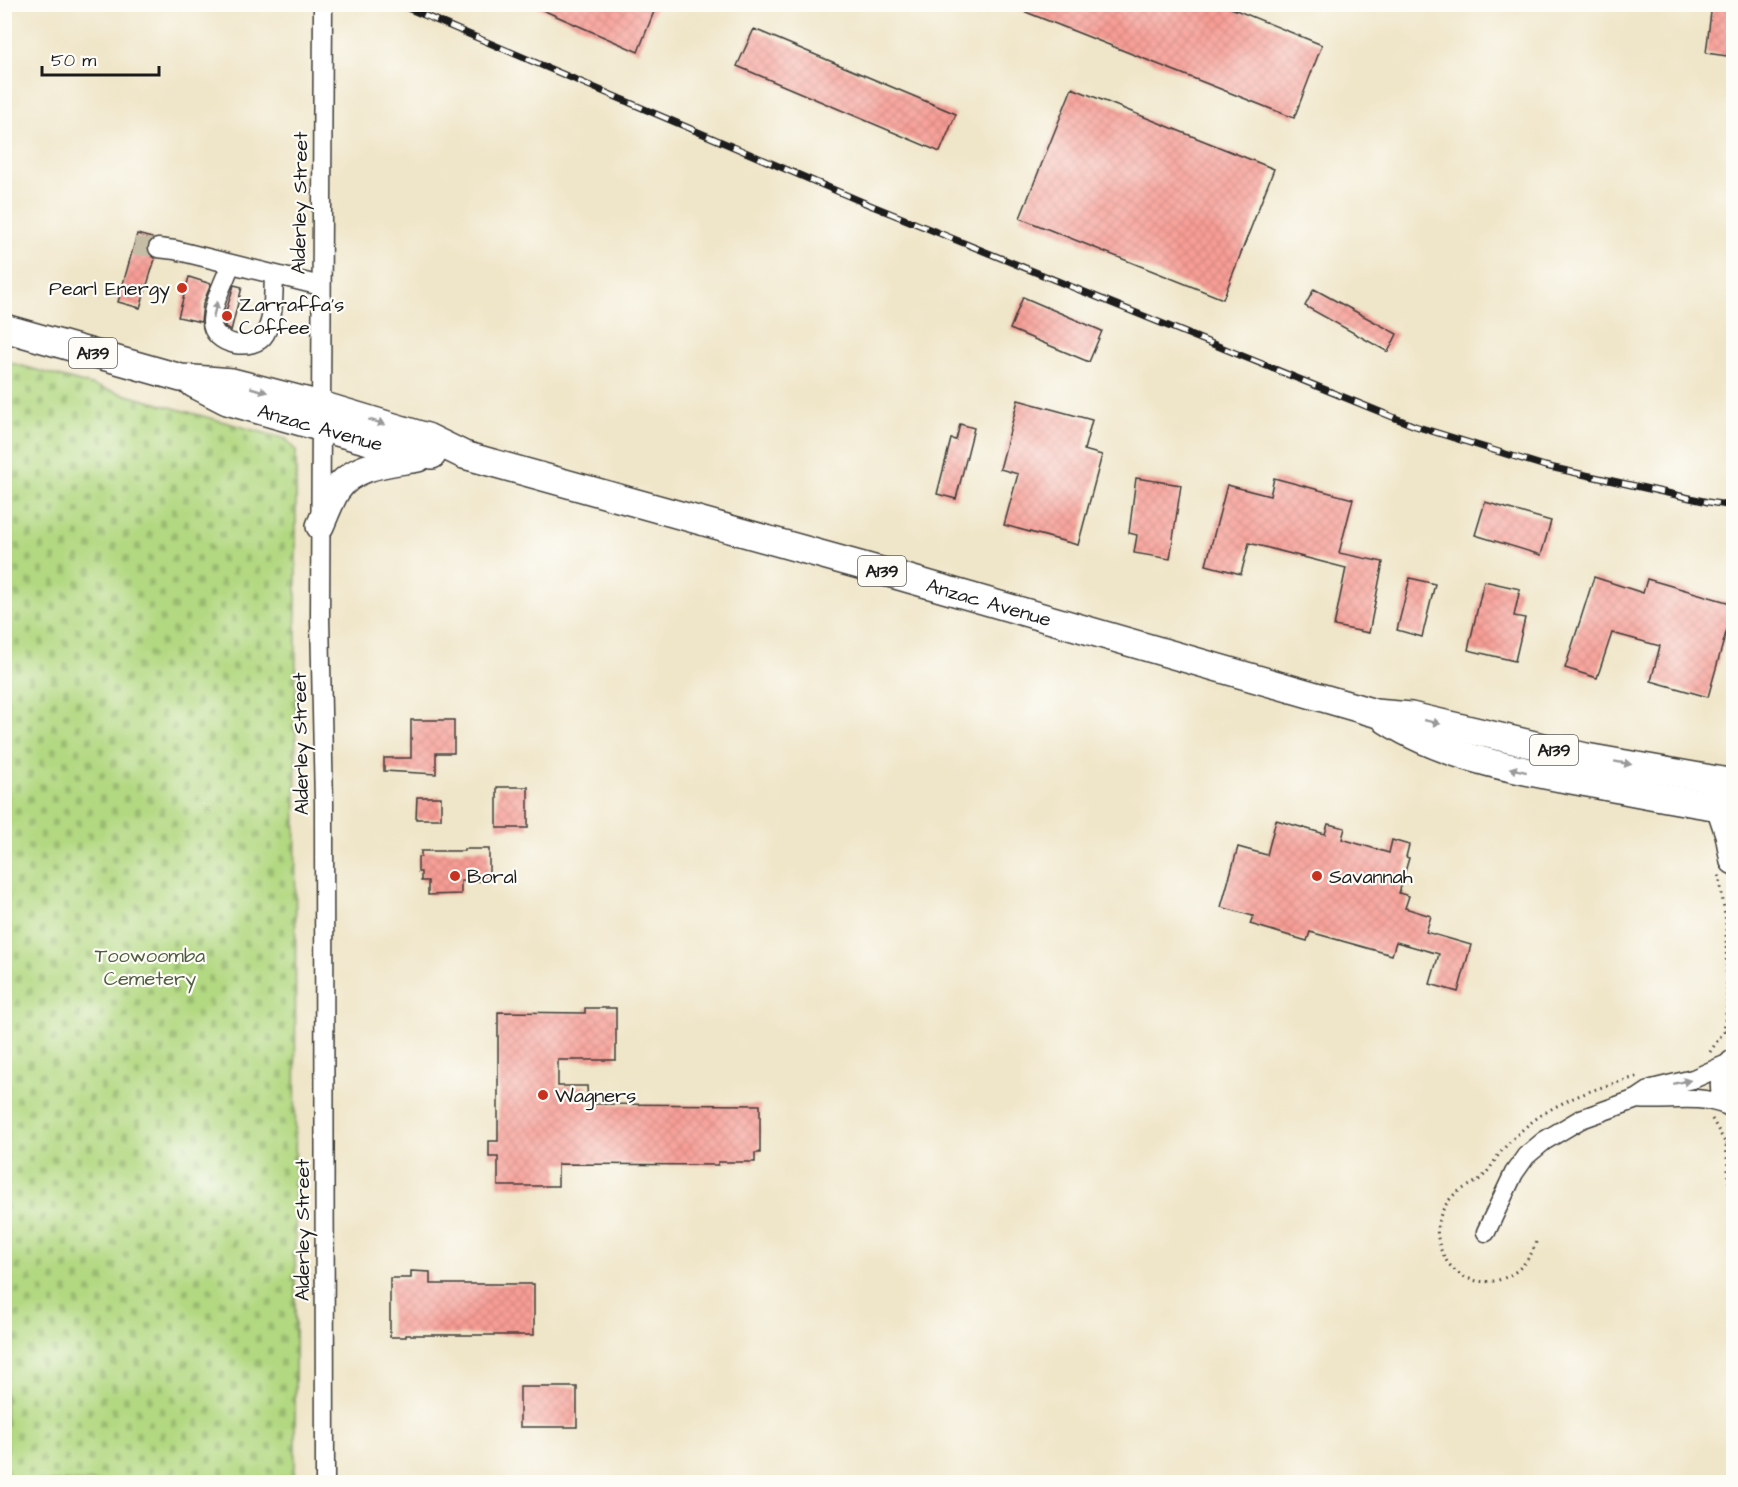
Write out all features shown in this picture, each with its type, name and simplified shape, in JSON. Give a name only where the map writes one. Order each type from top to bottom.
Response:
[{"type":"highway","name":"Anzac Avenue","points":[[4,328],[181,378],[228,401],[428,437],[464,455],[1375,712],[1411,716],[1586,757],[1734,783]]},
{"type":"highway","name":"Anzac Avenue","points":[[321,416],[369,441],[434,456],[464,455]]},
{"type":"highway","points":[[320,526],[336,492],[358,471],[376,465],[434,456]]},
{"type":"highway","name":"Anzac Avenue","points":[[1375,712],[1407,734],[1473,758],[1528,772],[1727,808]]},
{"type":"highway","points":[[1726,868],[1727,808]]},
{"type":"street","name":"Alderley Street","points":[[324,4],[320,526],[324,804],[325,1482]]},
{"type":"street","points":[[158,248],[321,286]]},
{"type":"street","points":[[231,264],[220,290],[212,321],[213,331],[218,337],[234,344],[255,343],[264,336],[272,318],[274,275]]},
{"type":"street","points":[[1486,1232],[1514,1173],[1526,1156],[1544,1141],[1581,1119],[1637,1099],[1652,1089],[1693,1079],[1732,1060]]},
{"type":"street","points":[[1731,1110],[1721,1096],[1719,1085],[1721,1074],[1732,1060]]},
{"type":"street","points":[[1637,1099],[1655,1101],[1696,1097],[1731,1110]]},
{"type":"path","points":[[1708,1055],[1719,1042],[1724,1031],[1727,1005],[1726,868]]},
{"type":"path","points":[[1724,1031],[1734,1031]]},
{"type":"path","points":[[1536,1242],[1533,1253],[1513,1275],[1486,1283],[1472,1280],[1451,1268],[1443,1256],[1437,1236],[1438,1221],[1444,1207],[1455,1194],[1480,1179],[1521,1131],[1534,1120],[1592,1091],[1645,1075]]},
{"type":"path","points":[[1706,1114],[1714,1121],[1726,1144],[1730,1197],[1731,1482]]},
{"type":"path","points":[[1726,1144],[1734,1143]]},
{"type":"green space","name":"Toowoomba Cemetery","points":[[4,361],[286,439],[296,451],[295,1482],[5,1482]]},
{"type":"building","points":[[529,4],[657,4],[638,52]]},
{"type":"building","points":[[1221,4],[1322,45],[1294,118],[1008,5]]},
{"type":"building","points":[[1712,4],[1734,4],[1734,57],[1706,53]]},
{"type":"building","points":[[754,29],[956,114],[940,152],[737,66]]},
{"type":"building","points":[[1072,88],[1274,169],[1223,299],[1020,218]]},
{"type":"building","points":[[137,234],[152,238],[147,247],[148,253],[155,259],[140,308],[118,302]]},
{"type":"building","points":[[189,277],[211,284],[203,304],[201,322],[178,317]]},
{"type":"building","points":[[234,285],[242,287],[231,331],[226,328],[223,321]]},
{"type":"building","points":[[1314,289],[1397,334],[1388,352],[1305,306]]},
{"type":"building","points":[[1023,297],[1102,331],[1089,362],[1010,329]]},
{"type":"building","points":[[1018,400],[1092,420],[1084,450],[1102,455],[1078,545],[1004,525],[1018,474],[1000,469]]},
{"type":"building","points":[[960,424],[974,428],[956,499],[937,494],[951,439],[956,440]]},
{"type":"building","points":[[1136,478],[1181,485],[1170,559],[1134,553],[1137,535],[1129,533]]},
{"type":"building","points":[[1274,478],[1353,499],[1339,553],[1383,562],[1369,633],[1334,626],[1346,568],[1249,543],[1241,574],[1206,565],[1227,485],[1270,496]]},
{"type":"building","points":[[1485,502],[1551,521],[1541,555],[1475,535]]},
{"type":"building","points":[[1594,577],[1643,593],[1647,579],[1734,604],[1708,697],[1651,681],[1660,646],[1612,633],[1597,678],[1565,668]]},
{"type":"building","points":[[1410,578],[1435,584],[1422,637],[1397,630]]},
{"type":"building","points":[[1484,581],[1520,589],[1514,616],[1525,618],[1515,661],[1468,650]]},
{"type":"building","points":[[411,720],[454,720],[454,753],[436,753],[436,774],[384,771],[384,758],[411,758]]},
{"type":"building","points":[[497,787],[528,787],[528,828],[497,828]]},
{"type":"building","points":[[417,797],[441,797],[441,819],[416,819]]},
{"type":"building","name":"Savannah","points":[[1276,820],[1325,834],[1328,824],[1345,828],[1342,839],[1389,853],[1392,840],[1409,845],[1406,857],[1409,858],[1399,893],[1409,896],[1405,908],[1431,916],[1426,932],[1471,945],[1458,992],[1430,984],[1439,954],[1396,942],[1392,955],[1310,932],[1307,941],[1250,924],[1253,916],[1221,907],[1238,847],[1267,855]]},
{"type":"building","name":"Boral","points":[[464,849],[489,849],[489,881],[461,881],[461,894],[428,895],[428,881],[421,881],[421,872],[418,872],[418,857],[421,857],[421,851],[464,851]]},
{"type":"building","name":"Wagners","points":[[585,1008],[616,1008],[616,1060],[558,1060],[558,1086],[587,1086],[588,1104],[760,1105],[760,1153],[755,1153],[755,1162],[718,1162],[718,1165],[558,1164],[558,1186],[498,1186],[498,1157],[489,1157],[489,1141],[498,1141],[498,1012],[585,1013]]},
{"type":"building","points":[[411,1271],[430,1272],[430,1284],[534,1284],[534,1335],[390,1337],[390,1278],[411,1278]]},
{"type":"building","points":[[520,1387],[577,1387],[577,1427],[520,1427]]},
{"type":"tunnel","points":[[134,246],[158,248]]},
{"type":"railway","points":[[398,4],[865,203],[1415,426],[1545,466],[1734,506]]},
{"type":"place","name":"Pearl Energy","points":[[182,288]]},
{"type":"place","name":"Zarraffa's Coffee","points":[[227,316]]},
{"type":"place","name":"Boral","points":[[455,876]]},
{"type":"place","name":"Savannah","points":[[1317,876]]},
{"type":"place","name":"Wagners","points":[[543,1095]]}]
